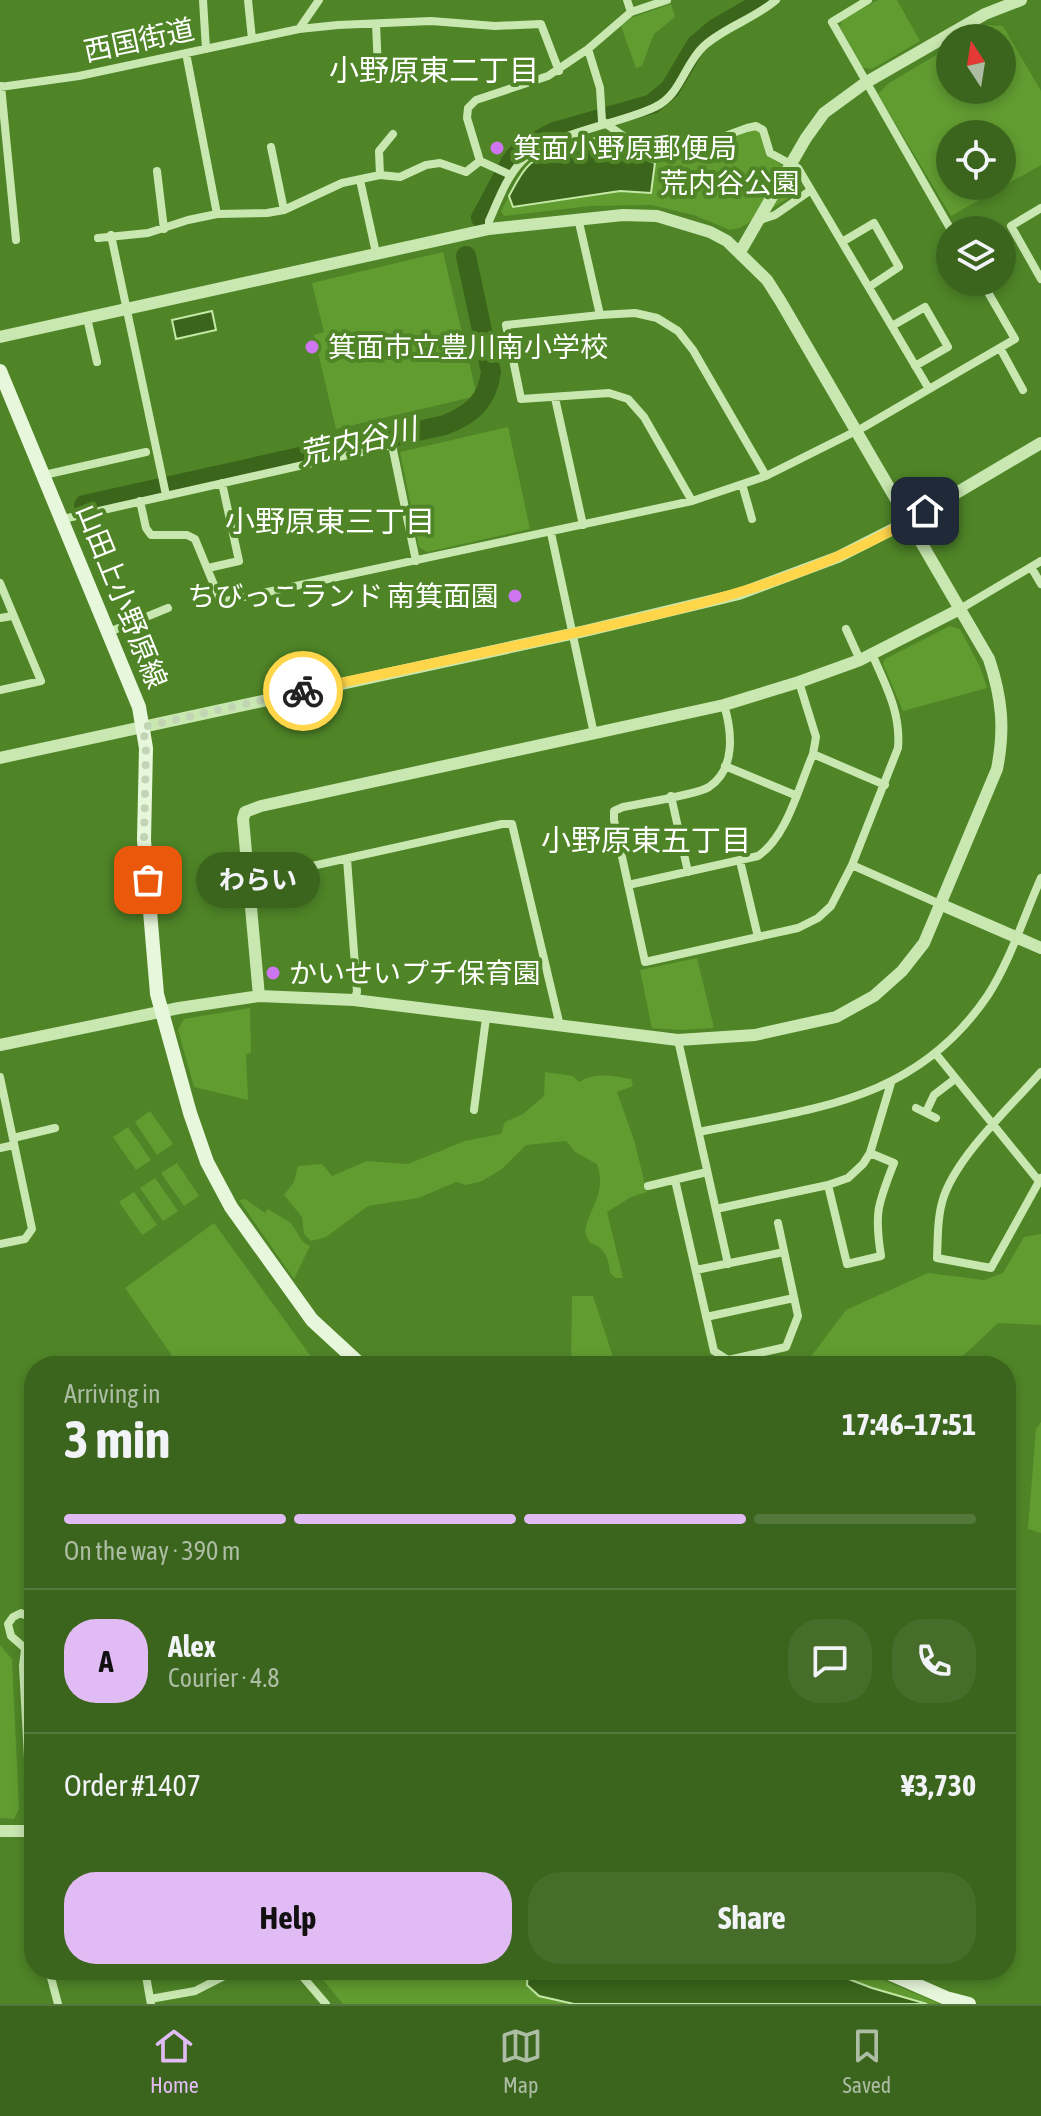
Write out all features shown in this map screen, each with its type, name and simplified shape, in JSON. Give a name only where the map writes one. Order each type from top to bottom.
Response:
[{"type":"main road","name":"山田上小野原線","points":[[0,371],[139,707],[146,748],[144,840],[161,1012],[207,1162],[231,1207],[312,1320],[351,1356]]},
{"type":"main road","points":[[905,1980],[946,1998],[969,2004]]},
{"type":"street","points":[[203,0],[206,49]]},
{"type":"street","points":[[248,0],[252,39]]},
{"type":"street","points":[[299,29],[319,0]]},
{"type":"street","points":[[627,0],[631,12]]},
{"type":"street","points":[[511,175],[480,161],[475,151],[468,108],[476,100],[559,71],[631,12],[667,0]]},
{"type":"street","points":[[489,229],[489,221],[511,175],[523,159],[537,149],[603,119],[614,120],[655,107],[676,90],[703,47],[776,0]]},
{"type":"street","points":[[868,0],[832,22],[943,216]]},
{"type":"street","points":[[740,252],[824,113],[865,83],[985,14],[1021,0]]},
{"type":"street","name":"西国街道","points":[[0,86],[79,76],[299,29],[431,21],[495,26],[541,24],[559,71]]},
{"type":"street","points":[[376,24],[378,70]]},
{"type":"street","points":[[588,49],[600,88],[603,119],[646,151],[665,154],[756,126],[763,130],[770,153],[798,168],[929,389]]},
{"type":"street","points":[[186,53],[217,214]]},
{"type":"street","points":[[0,86],[16,240]]},
{"type":"street","points":[[380,175],[379,151],[393,134]]},
{"type":"street","points":[[271,147],[284,210]]},
{"type":"street","points":[[98,238],[148,233],[217,214],[284,210],[342,183],[380,175],[400,177],[426,165],[440,163],[466,172],[480,161]]},
{"type":"street","points":[[157,171],[164,229]]},
{"type":"street","points":[[360,180],[376,253]]},
{"type":"street","points":[[760,220],[775,215],[811,190]]},
{"type":"street","points":[[1041,208],[1011,226],[1041,279]]},
{"type":"street","points":[[0,337],[489,229],[578,218],[657,216],[710,232],[740,252],[767,280],[781,302],[989,659],[998,685],[1003,716],[1003,741],[997,769],[924,943],[902,971],[874,996],[836,1017],[755,1035],[678,1040],[354,1000],[259,996],[161,1012],[0,1045]]},
{"type":"street","points":[[578,218],[600,315]]},
{"type":"street","points":[[842,242],[874,223],[899,267],[869,287]]},
{"type":"street","points":[[111,235],[165,489]]},
{"type":"street","points":[[140,501],[146,528],[151,535],[187,535],[195,539],[221,602],[692,501],[766,476],[856,431],[1015,339],[990,296]]},
{"type":"street","points":[[892,326],[925,307],[948,347],[915,366]]},
{"type":"street","points":[[692,501],[644,417],[628,399],[609,393],[521,399],[506,325],[635,313],[657,318],[678,331],[693,350],[766,476]]},
{"type":"street","points":[[87,318],[97,362]]},
{"type":"street","points":[[1000,348],[1023,390]]},
{"type":"street","points":[[555,398],[583,525]]},
{"type":"street","points":[[0,758],[739,594],[838,557],[909,521],[1041,443]]},
{"type":"street","points":[[63,519],[140,501],[165,489],[222,483],[392,445],[416,561]]},
{"type":"street","points":[[44,475],[146,452]]},
{"type":"street","points":[[208,568],[239,561],[222,483]]},
{"type":"street","points":[[742,484],[752,519]]},
{"type":"street","points":[[551,533],[594,734]]},
{"type":"street","points":[[259,996],[243,819],[245,812],[724,705],[799,682],[866,657],[960,609],[1041,561]]},
{"type":"street","points":[[1031,567],[1041,584]]},
{"type":"street","points":[[0,583],[41,681],[0,690]]},
{"type":"street","points":[[109,632],[168,608]]},
{"type":"street","points":[[0,618],[12,616]]},
{"type":"street","points":[[724,705],[731,733],[731,748],[725,766],[712,785],[699,792],[614,811],[645,962],[798,928],[818,918],[831,906],[852,865],[885,785],[898,748],[900,729],[896,710],[846,629]]},
{"type":"street","points":[[628,885],[740,861],[758,856],[770,848],[779,836],[813,754],[816,737],[799,682]]},
{"type":"street","points":[[813,754],[885,785]]},
{"type":"street","points":[[725,766],[795,795]]},
{"type":"street","points":[[671,796],[688,872]]},
{"type":"street","points":[[249,880],[512,824],[560,1026]]},
{"type":"street","points":[[347,859],[357,992],[354,1000]]},
{"type":"street","points":[[740,861],[758,937]]},
{"type":"street","points":[[852,865],[1041,948]]},
{"type":"street","points":[[699,1132],[833,1104],[891,1083],[936,1054],[989,993],[1017,938],[1041,878]]},
{"type":"street","points":[[474,1110],[486,1018]]},
{"type":"street","points":[[678,1040],[728,1264]]},
{"type":"street","points":[[936,1054],[992,1126],[1040,1179],[991,1268],[937,1258],[938,1222],[943,1197],[953,1177],[992,1126],[1041,1072]]},
{"type":"street","points":[[0,1077],[32,1229],[25,1239],[0,1244]]},
{"type":"street","points":[[926,1112],[934,1095],[955,1079]]},
{"type":"street","points":[[716,1209],[848,1178],[870,1153],[891,1083]]},
{"type":"street","points":[[916,1108],[936,1118]]},
{"type":"street","points":[[0,1148],[55,1128]]},
{"type":"street","points":[[828,1185],[847,1264],[881,1256],[876,1223],[880,1199],[894,1163],[870,1153]]},
{"type":"street","points":[[648,1186],[707,1172]]},
{"type":"street","points":[[675,1180],[714,1351],[722,1356]]},
{"type":"street","points":[[746,1356],[786,1347],[798,1316],[778,1223]]},
{"type":"street","points":[[696,1270],[784,1252]]},
{"type":"street","points":[[706,1317],[794,1298]]},
{"type":"street","points":[[24,1615],[13,1617],[8,1624],[11,1636],[24,1647]]},
{"type":"street","points":[[0,1831],[24,1831]]},
{"type":"street","points":[[52,1980],[58,2004]]},
{"type":"street","points":[[147,1980],[150,2002],[195,1991],[216,1980]]},
{"type":"street","points":[[306,1980],[326,2004]]},
{"type":"green space","points":[[878,0],[897,0],[920,41],[872,69],[863,68],[840,27],[842,20]]},
{"type":"green space","points":[[671,4],[675,17],[654,34],[642,66],[636,68],[621,26],[631,18]]},
{"type":"green space","points":[[1016,48],[1041,91],[1041,165],[1016,179],[1016,120],[936,120],[936,191],[878,94],[889,83],[936,55],[936,104],[1016,104]]},
{"type":"green space","name":"荒内谷公園","points":[[755,130],[760,133],[766,155],[797,175],[802,185],[800,191],[740,228],[730,230],[694,215],[651,205],[590,206],[504,216],[501,211],[509,196],[512,206],[620,191],[651,193],[656,158],[666,158]]},
{"type":"green space","points":[[941,200],[979,200],[951,216]]},
{"type":"green space","points":[[443,252],[477,396],[336,429],[314,335],[324,332],[312,283]]},
{"type":"green space","points":[[508,427],[530,529],[427,552],[419,547],[400,452]]},
{"type":"green space","points":[[950,626],[960,629],[987,688],[903,711],[883,664],[885,659]]},
{"type":"green space","points":[[697,958],[714,1028],[652,1028],[640,970]]},
{"type":"green space","points":[[250,1008],[251,1053],[246,1054],[248,1100],[194,1087],[178,1030],[184,1019]]},
{"type":"green space","points":[[545,1072],[573,1076],[579,1082],[598,1076],[631,1079],[633,1086],[617,1092],[634,1140],[647,1192],[631,1197],[607,1212],[623,1278],[616,1278],[610,1273],[605,1254],[590,1243],[585,1232],[599,1192],[597,1164],[575,1152],[566,1141],[526,1145],[502,1169],[482,1181],[466,1185],[456,1182],[418,1198],[368,1206],[326,1237],[311,1241],[304,1234],[302,1217],[284,1195],[294,1182],[298,1166],[322,1164],[332,1176],[367,1161],[408,1164],[465,1141],[501,1134],[505,1122],[523,1114],[544,1096]]},
{"type":"green space","points":[[150,1111],[173,1144],[157,1155],[135,1122]]},
{"type":"green space","points":[[128,1127],[151,1160],[136,1170],[113,1137]]},
{"type":"green space","points":[[177,1163],[199,1196],[184,1206],[161,1173]]},
{"type":"green space","points":[[155,1178],[178,1211],[163,1221],[140,1188]]},
{"type":"green space","points":[[134,1192],[157,1225],[142,1235],[119,1202]]},
{"type":"green space","points":[[245,1199],[265,1213],[268,1209],[291,1223],[303,1242],[310,1246],[294,1279],[239,1200]]},
{"type":"green space","points":[[214,1223],[311,1356],[172,1356],[125,1288]]},
{"type":"green space","points":[[1041,1234],[1041,1325],[998,1323],[963,1356],[812,1356],[846,1310],[928,1273],[984,1280],[1003,1273],[1024,1237]]},
{"type":"green space","points":[[572,1296],[593,1296],[613,1356],[571,1356]]},
{"type":"green space","points":[[1041,1422],[1041,1533],[1028,1529],[1036,1429]]},
{"type":"green space","points":[[0,1645],[12,1659],[19,1809],[14,1819],[0,1818]]},
{"type":"green space","points":[[323,1980],[882,1980],[941,2004],[343,2004]]},
{"type":"shaded area","points":[[612,134],[643,158],[655,163],[651,193],[620,191],[513,207],[509,196],[530,164],[558,148]]},
{"type":"shaded area","points":[[212,311],[216,330],[176,339],[172,320]]},
{"type":"shaded area","points":[[527,1980],[851,1980],[927,2004],[574,2004],[539,1996],[527,1985]]},
{"type":"waterway","name":"荒内谷川","points":[[481,218],[512,160],[521,150],[554,132],[652,104],[670,89],[696,45],[715,29],[765,0]]},
{"type":"waterway","name":"荒内谷川","points":[[84,505],[445,425],[463,416],[482,399],[491,372],[466,256]]},
{"type":"way so far","points":[[148,880],[144,840],[146,748],[143,727],[303,691]]},
{"type":"place","name":"箕面小野原郵便局","points":[[497,148]]},
{"type":"place","name":"箕面市立豊川南小学校","points":[[312,347]]},
{"type":"place","name":"ちびっこランド 南箕面園","points":[[515,596]]},
{"type":"place","name":"わらい","points":[[148,880]]},
{"type":"place","name":"かいせいプチ保育園","points":[[273,973]]},
{"type":"district","name":"小野原東二丁目","points":[[434,71]]},
{"type":"district","name":"小野原東三丁目","points":[[330,522]]},
{"type":"district","name":"小野原東五丁目","points":[[646,841]]},
{"type":"route","points":[[303,691],[585,631],[739,594],[838,557],[925,511]]}]
